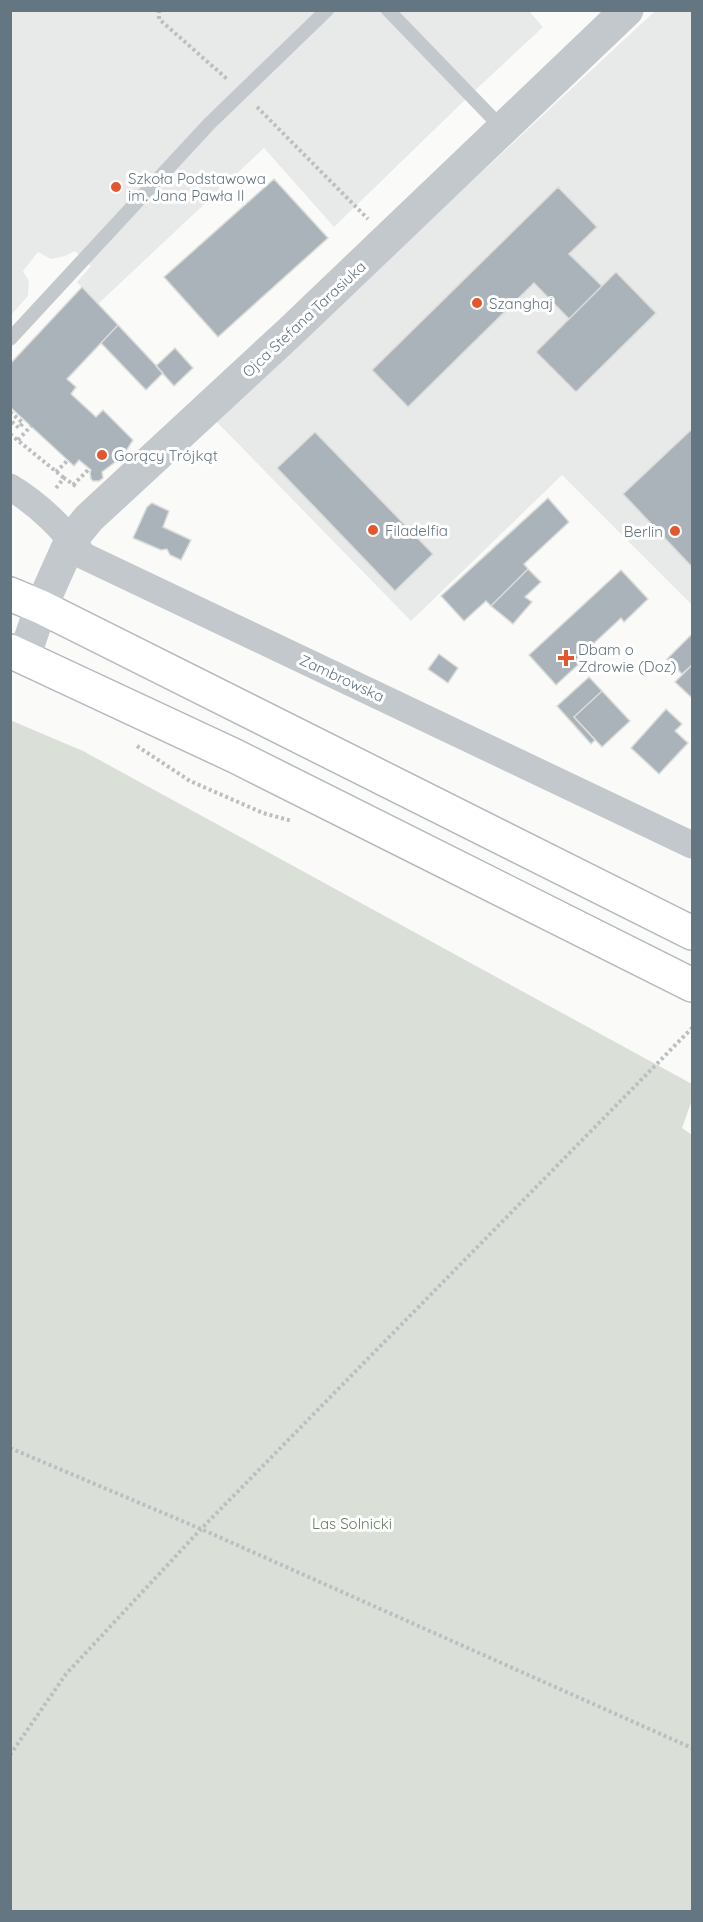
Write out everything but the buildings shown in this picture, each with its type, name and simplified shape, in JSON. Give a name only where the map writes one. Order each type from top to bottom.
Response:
[{"type":"main road","points":[[10,594],[41,607],[693,933]]},
{"type":"main road","points":[[17,654],[235,756],[693,985]]},
{"type":"street","name":"Ojca Stefana Tarasiuka","points":[[17,654],[71,540],[89,518],[290,332],[627,10]]},
{"type":"street","name":"Zambrowska","points":[[10,487],[38,506],[61,527],[84,556],[693,845]]},
{"type":"lane","points":[[10,339],[209,124],[327,10]]},
{"type":"lane","points":[[388,10],[503,129]]},
{"type":"path","points":[[159,10],[159,20],[242,92],[372,224]]},
{"type":"path","points":[[10,412],[23,423],[19,428],[10,420]]},
{"type":"path","points":[[18,440],[31,426]]},
{"type":"path","points":[[10,434],[64,478],[84,490]]},
{"type":"path","points":[[57,472],[68,460]]},
{"type":"path","points":[[73,484],[89,469]]},
{"type":"path","points":[[53,491],[64,478]]},
{"type":"path","points":[[10,1755],[66,1674],[201,1529],[693,1028]]},
{"type":"path","points":[[10,1448],[201,1529],[693,1748]]},
{"type":"shaded area","name":"Szkoła Podstawowa im. Jana Pawła II","points":[[528,10],[543,27],[334,227],[264,148],[98,304],[77,282],[91,266],[75,251],[51,259],[38,252],[23,271],[29,281],[28,296],[11,315],[11,11]]},
{"type":"shaded area","points":[[655,11],[692,11],[692,605],[562,475],[411,621],[215,420]]},
{"type":"green space","name":"Las Solnicki","points":[[10,720],[83,751],[692,1084],[692,1100],[682,1128],[692,1135],[692,1911],[11,1911]]},
{"type":"place","name":"Szkoła Podstawowa im. Jana Pawła II","points":[[116,187]]},
{"type":"place","name":"Szanghaj","points":[[477,303]]},
{"type":"place","name":"Gorący Trójkąt","points":[[102,455]]},
{"type":"place","name":"Filadelfia","points":[[373,530]]},
{"type":"place","name":"Berlin","points":[[675,531]]},
{"type":"place","name":"Dbam o Zdrowie (Doz)","points":[[566,658]]}]
